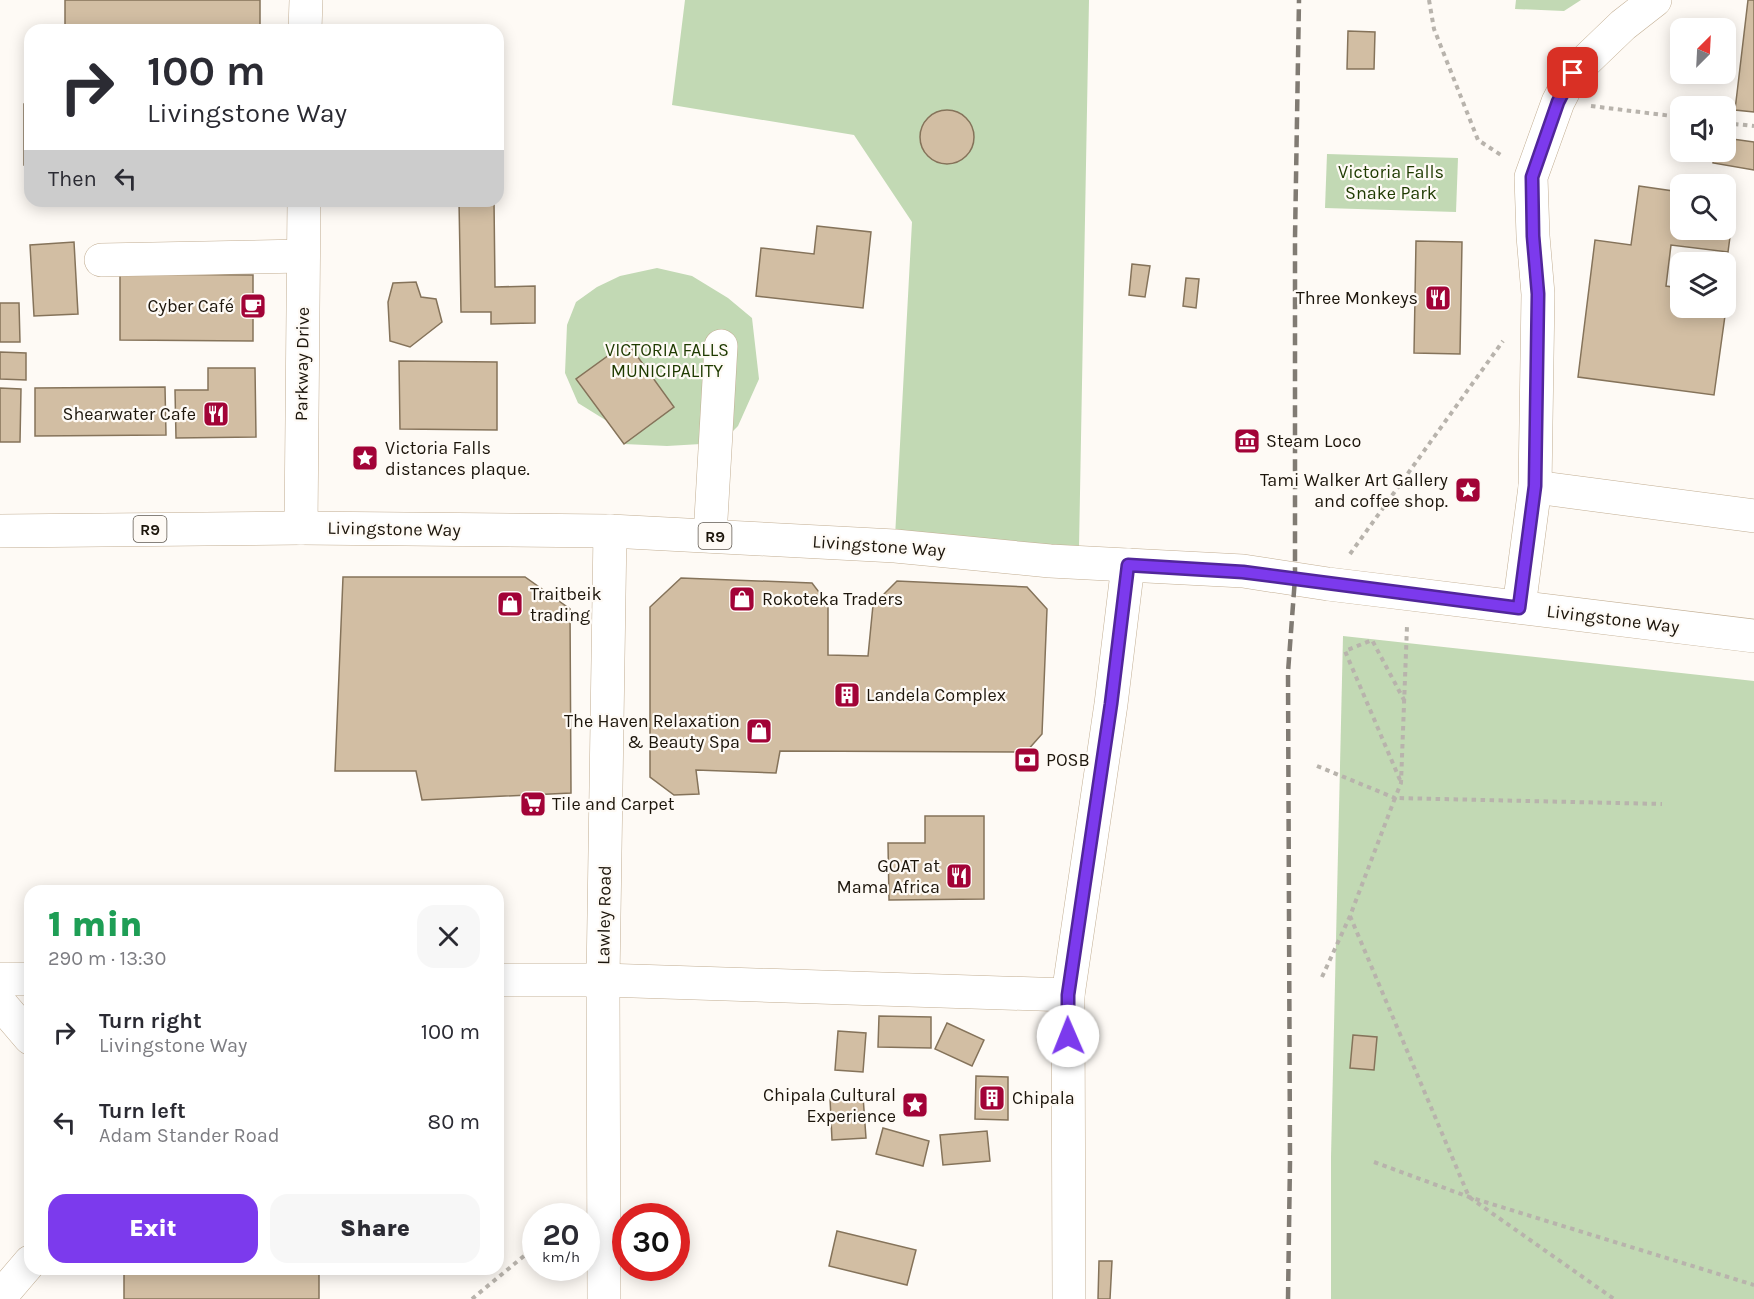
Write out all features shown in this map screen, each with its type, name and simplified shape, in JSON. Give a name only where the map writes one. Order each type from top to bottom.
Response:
[{"type":"main road","points":[[305,24],[306,0]]},
{"type":"main road","points":[[1519,608],[1535,486],[1538,294],[1533,236],[1532,177],[1558,102],[1573,73],[1623,25],[1655,0]]},
{"type":"main road","name":"Parkway Drive","points":[[301,528],[304,207]]},
{"type":"main road","points":[[101,260],[303,256]]},
{"type":"main road","points":[[710,536],[722,346]]},
{"type":"main road","points":[[1535,486],[1754,516]]},
{"type":"main road","name":"Livingstone Way","points":[[0,531],[301,528],[610,531],[895,546],[1050,561],[1243,572],[1754,636]]},
{"type":"main road","name":"Lawley Road","points":[[604,1299],[603,980],[610,531]]},
{"type":"main road","points":[[1069,1299],[1068,995],[1111,704],[1128,565]]},
{"type":"main road","points":[[0,979],[24,979]]},
{"type":"main road","points":[[504,980],[603,980],[1068,995]]},
{"type":"main road","points":[[0,1003],[24,1031]]},
{"type":"main road","points":[[0,1298],[24,1269]]},
{"type":"path","points":[[1429,0],[1434,29],[1478,140],[1532,177]]},
{"type":"path","points":[[1558,102],[1670,116]]},
{"type":"path","points":[[1736,124],[1754,126]]},
{"type":"path","points":[[1328,584],[1538,294]]},
{"type":"path","points":[[1322,977],[1350,916],[1401,783],[1408,593]]},
{"type":"path","points":[[1401,783],[1345,651],[1372,640],[1405,701]]},
{"type":"path","points":[[1317,766],[1395,798],[1662,804]]},
{"type":"path","points":[[1350,916],[1469,1197],[1614,1299]]},
{"type":"path","points":[[1374,1162],[1469,1197],[1754,1285]]},
{"type":"path","points":[[504,1272],[522,1258]]},
{"type":"path","points":[[472,1299],[501,1275]]},
{"type":"green space","points":[[685,0],[1089,0],[1079,548],[895,537],[912,222],[854,135],[672,105]]},
{"type":"green space","points":[[1516,0],[1581,0],[1564,11],[1515,9]]},
{"type":"green space","name":"Victoria Falls Snake Park","points":[[1327,154],[1458,158],[1456,212],[1325,208]]},
{"type":"green space","name":"VICTORIA FALLS MUNICIPALITY","points":[[657,268],[692,276],[728,298],[752,318],[759,379],[738,426],[727,437],[701,444],[667,446],[624,444],[607,421],[578,403],[565,373],[567,325],[576,302],[597,287],[620,276]]},
{"type":"green space","points":[[1343,636],[1754,681],[1754,1299],[1331,1299],[1331,1157]]},
{"type":"building","points":[[65,0],[260,0],[260,24],[65,24]]},
{"type":"building","points":[[1748,0],[1754,0],[1754,112],[1736,110]]},
{"type":"building","points":[[1348,31],[1375,32],[1374,69],[1347,69]]},
{"type":"building","points":[[942,110],[952,110],[966,118],[972,127],[974,137],[972,147],[966,156],[952,164],[942,164],[925,152],[920,142],[920,132],[932,115]]},
{"type":"building","points":[[1736,140],[1754,142],[1754,170],[1713,163],[1736,162]]},
{"type":"building","points":[[1639,186],[1670,191],[1670,240],[1730,240],[1728,252],[1671,245],[1666,286],[1670,287],[1670,318],[1725,318],[1714,395],[1578,377],[1595,240],[1631,245]]},
{"type":"building","points":[[459,207],[494,207],[495,287],[535,286],[535,323],[491,324],[491,312],[461,312]]},
{"type":"building","points":[[817,226],[871,232],[863,308],[756,296],[761,248],[814,254]]},
{"type":"building","name":"Three Monkeys","points":[[1416,241],[1462,242],[1460,354],[1414,353]]},
{"type":"building","points":[[74,242],[78,314],[34,316],[30,245]]},
{"type":"building","points":[[1132,264],[1150,266],[1145,297],[1129,295]]},
{"type":"building","points":[[120,274],[253,275],[253,341],[120,340]]},
{"type":"building","points":[[1186,278],[1199,279],[1196,308],[1183,306]]},
{"type":"building","points":[[416,282],[421,297],[436,299],[442,322],[410,347],[390,341],[388,302],[393,283]]},
{"type":"building","points":[[0,303],[19,303],[20,342],[0,342]]},
{"type":"building","points":[[627,342],[674,407],[624,444],[576,379]]},
{"type":"building","points":[[0,352],[26,353],[26,380],[0,379]]},
{"type":"building","points":[[399,361],[497,362],[497,430],[400,429]]},
{"type":"building","name":"Shearwater Cafe","points":[[208,368],[255,368],[256,437],[176,438],[175,390],[208,390]]},
{"type":"building","points":[[165,387],[166,435],[35,436],[35,388]]},
{"type":"building","points":[[0,388],[21,389],[20,442],[0,442]]},
{"type":"building","points":[[343,577],[525,577],[570,609],[571,793],[422,800],[416,771],[335,771]]},
{"type":"building","name":"Landela Complex","points":[[681,578],[812,583],[828,604],[828,655],[868,656],[873,605],[897,581],[1027,587],[1047,609],[1042,734],[1026,752],[780,751],[776,773],[696,770],[699,794],[674,795],[650,777],[650,607]]},
{"type":"building","points":[[925,816],[984,816],[984,899],[889,900],[888,843],[925,843]]},
{"type":"building","points":[[879,1016],[931,1017],[931,1048],[878,1047]]},
{"type":"building","points":[[947,1023],[984,1040],[972,1066],[935,1049]]},
{"type":"building","points":[[838,1031],[866,1033],[863,1072],[835,1070]]},
{"type":"building","points":[[1353,1035],[1377,1037],[1374,1070],[1350,1068]]},
{"type":"building","name":"Chipala","points":[[976,1076],[1008,1077],[1008,1120],[975,1119]]},
{"type":"building","points":[[863,1096],[866,1138],[832,1140],[830,1098]]},
{"type":"building","points":[[883,1128],[929,1141],[923,1166],[876,1154]]},
{"type":"building","points":[[987,1131],[990,1161],[943,1165],[940,1135]]},
{"type":"building","points":[[837,1231],[916,1250],[907,1285],[829,1266]]},
{"type":"building","points":[[1099,1261],[1112,1261],[1110,1299],[1098,1299]]},
{"type":"building","points":[[124,1275],[319,1275],[319,1299],[124,1299]]},
{"type":"railway","points":[[1288,1299],[1290,1161],[1288,672],[1295,578],[1295,238],[1299,0]]},
{"type":"place","name":"Three Monkeys","points":[[1438,298]]},
{"type":"place","name":"Cyber Café","points":[[253,306]]},
{"type":"place","name":"Shearwater Cafe","points":[[216,414]]},
{"type":"place","name":"Steam Loco","points":[[1247,441]]},
{"type":"place","name":"Victoria Falls distances plaque.","points":[[365,458]]},
{"type":"place","name":"Tami Walker Art Gallery and coffee shop.","points":[[1468,490]]},
{"type":"place","name":"Rokoteka Traders","points":[[742,599]]},
{"type":"place","name":"Traitbeik trading","points":[[510,604]]},
{"type":"place","name":"Landela Complex","points":[[847,695]]},
{"type":"place","name":"The Haven Relaxation & Beauty Spa","points":[[759,731]]},
{"type":"place","name":"POSB","points":[[1027,760]]},
{"type":"place","name":"Tile and Carpet","points":[[533,804]]},
{"type":"place","name":"GOAT at Mama Africa","points":[[959,876]]},
{"type":"place","name":"Chipala","points":[[992,1098]]},
{"type":"place","name":"Chipala Cultural Experience","points":[[915,1105]]},
{"type":"route","points":[[1068,1036],[1068,995],[1111,704],[1128,565],[1243,572],[1519,608],[1535,486],[1538,294],[1533,236],[1532,177],[1561,94],[1573,73]]}]
